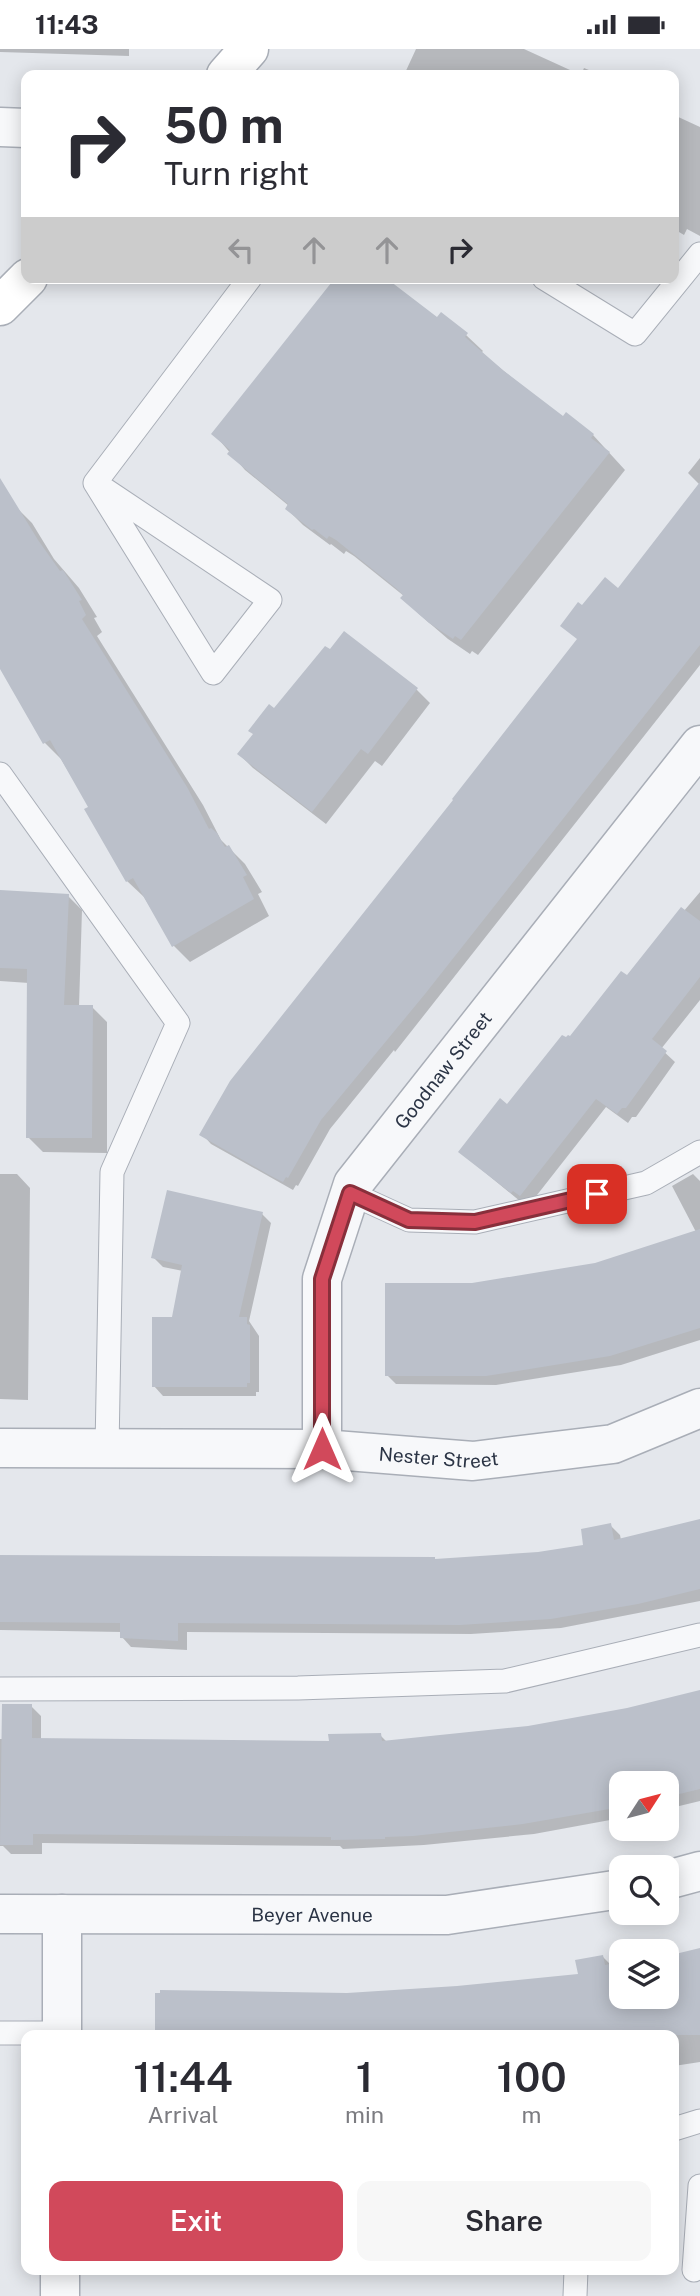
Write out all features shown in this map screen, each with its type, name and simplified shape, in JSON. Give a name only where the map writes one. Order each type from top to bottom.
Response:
[{"type":"main road","points":[[230,70],[249,49]]},
{"type":"main road","points":[[0,306],[22,284]]},
{"type":"street","points":[[0,127],[21,128]]},
{"type":"street","name":"Goodnaw Street","points":[[322,1449],[322,1279],[353,1184],[700,745]]},
{"type":"street","name":"Nester Street","points":[[0,1448],[322,1449],[473,1461],[613,1444],[700,1408]]},
{"type":"street","points":[[679,1877],[700,1871]]},
{"type":"street","name":"Beyer Avenue","points":[[0,1914],[447,1915],[609,1891]]},
{"type":"street","points":[[62,1914],[62,2030]]},
{"type":"street","points":[[60,2275],[60,2296]]},
{"type":"lane","points":[[679,280],[700,254]]},
{"type":"lane","points":[[95,483],[245,284]]},
{"type":"lane","points":[[554,284],[635,334],[676,284]]},
{"type":"lane","points":[[95,483],[270,600],[213,673],[132,542],[95,483]]},
{"type":"lane","points":[[0,774],[178,1023],[112,1172],[107,1449]]},
{"type":"lane","points":[[350,1193],[409,1220],[475,1222],[646,1183],[700,1153]]},
{"type":"lane","points":[[0,1689],[298,1688],[505,1681],[700,1635]]},
{"type":"lane","points":[[0,2033],[21,2033]]},
{"type":"lane","points":[[679,2127],[700,2121]]},
{"type":"lane","points":[[689,2269],[700,2186]]},
{"type":"lane","points":[[575,2296],[576,2275]]},
{"type":"building","points":[[330,284],[394,284],[437,317],[441,312],[468,333],[465,337],[504,371],[563,416],[566,412],[594,434],[591,438],[610,452],[461,640],[455,636],[453,639],[429,623],[400,598],[403,595],[397,589],[336,540],[329,536],[327,539],[312,530],[285,509],[288,504],[227,454],[230,450],[211,434]]},
{"type":"building","points":[[0,478],[38,540],[60,571],[63,570],[82,600],[79,601],[86,615],[82,619],[187,787],[209,829],[217,833],[225,847],[229,845],[247,875],[243,877],[254,899],[172,947],[133,878],[126,882],[84,809],[88,807],[50,740],[43,744],[0,669]]},
{"type":"building","points":[[700,482],[700,645],[425,994],[321,1120],[288,1178],[283,1182],[199,1135],[230,1081],[577,639],[560,626],[578,602],[582,605],[605,577],[618,588]]},
{"type":"building","points":[[344,631],[418,688],[368,754],[361,749],[312,812],[237,754],[253,734],[248,731],[269,704],[274,708],[325,646],[330,649]]},
{"type":"building","points":[[0,890],[69,894],[64,1005],[93,1005],[92,1138],[26,1138],[27,969],[0,968]]},
{"type":"building","points":[[681,907],[700,921],[700,977],[652,1039],[667,1051],[626,1108],[622,1108],[617,1114],[596,1099],[520,1196],[513,1191],[511,1193],[458,1152],[500,1098],[507,1104],[562,1035],[570,1036],[621,971],[627,975]]},
{"type":"building","points":[[167,1190],[263,1212],[239,1317],[247,1317],[247,1324],[250,1325],[250,1383],[247,1383],[247,1387],[152,1387],[152,1317],[172,1317],[182,1265],[151,1258]]},
{"type":"building","points":[[700,1229],[700,1328],[610,1356],[486,1376],[385,1376],[385,1283],[472,1283],[595,1263]]},
{"type":"building","points":[[700,1519],[700,1589],[638,1604],[551,1619],[460,1625],[178,1623],[178,1641],[120,1638],[120,1623],[0,1622],[0,1555],[435,1559],[538,1552],[583,1545],[581,1529],[611,1523],[614,1540]]},
{"type":"building","points":[[700,1690],[700,1789],[679,1794],[679,1771],[609,1771],[609,1809],[523,1824],[385,1839],[33,1834],[33,1845],[0,1845],[2,1704],[32,1704],[32,1738],[329,1741],[328,1734],[381,1733],[382,1741],[528,1726],[627,1708]]},
{"type":"building","points":[[700,1948],[700,2035],[679,2035],[679,2030],[155,2030],[155,1993],[160,1993],[160,1990],[347,1993],[578,1974],[575,1960],[603,1955],[605,1965],[609,1964],[609,2009],[679,2009],[679,1953]]},
{"type":"route","points":[[322,1449],[322,1279],[350,1193],[409,1220],[475,1222],[597,1194]]}]
